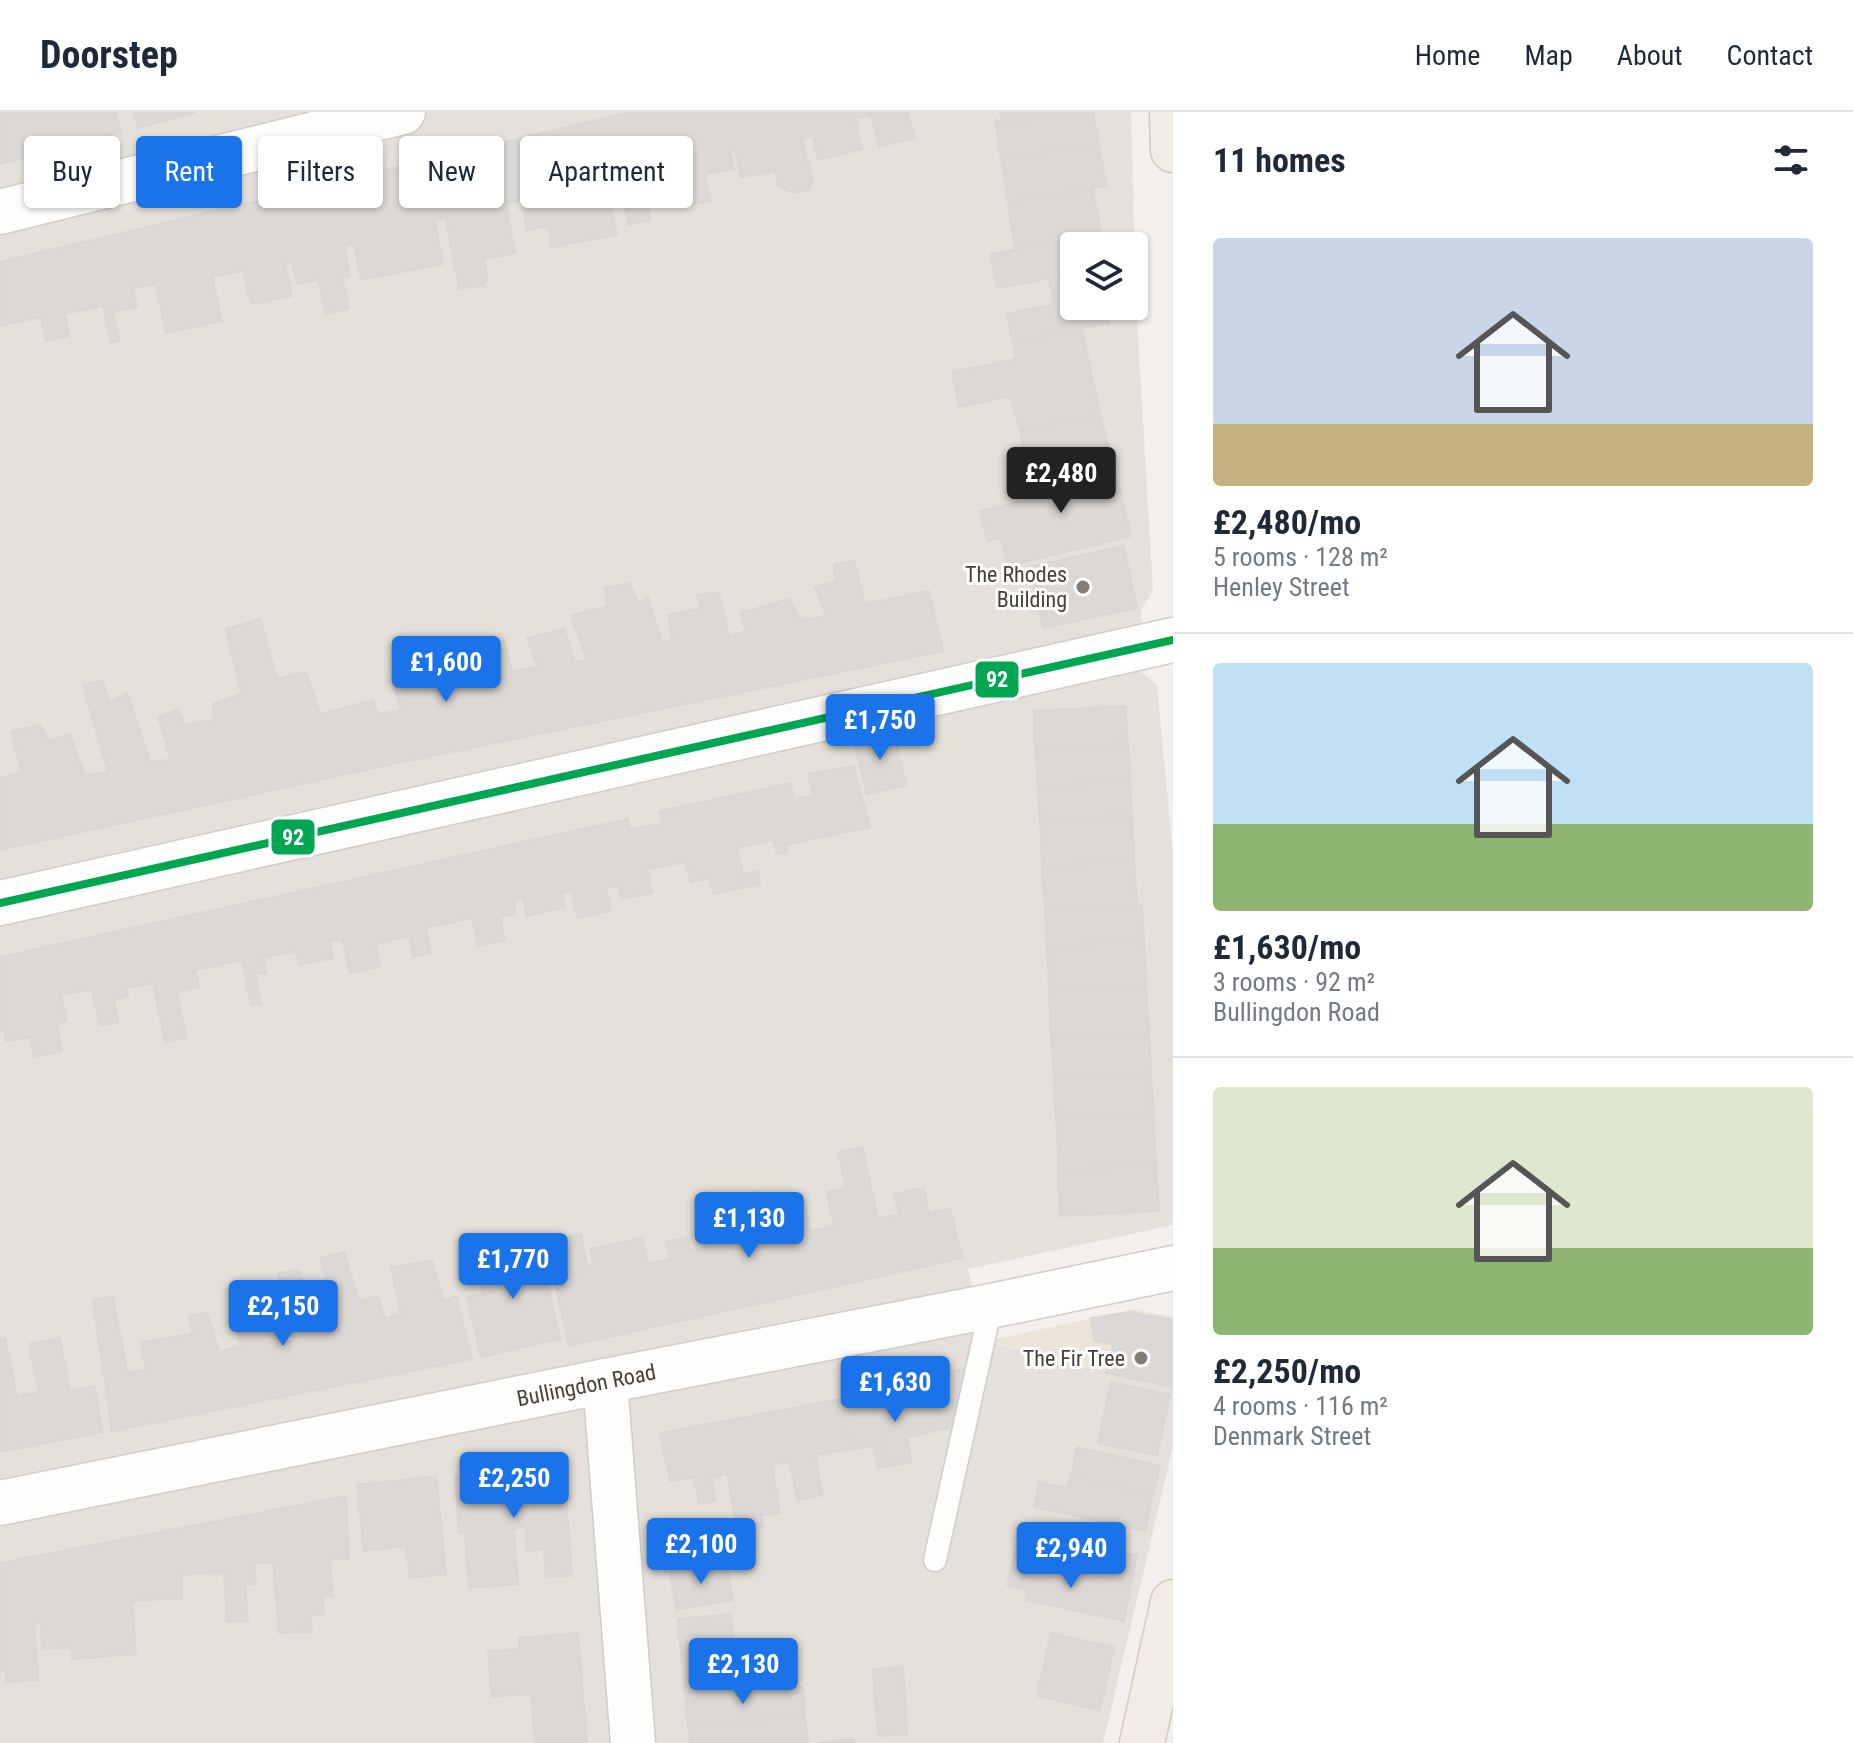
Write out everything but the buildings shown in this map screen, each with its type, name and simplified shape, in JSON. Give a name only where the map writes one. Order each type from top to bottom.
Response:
[{"type":"main road","points":[[1172,112],[1173,150]]},
{"type":"main road","points":[[1142,1743],[1173,1602]]},
{"type":"street","points":[[0,212],[403,112]]},
{"type":"street","points":[[0,903],[1173,640]]},
{"type":"street","name":"Bullingdon Road","points":[[0,1503],[1173,1268]]},
{"type":"street","points":[[605,1381],[633,1743]]},
{"type":"lane","points":[[935,1560],[991,1306]]},
{"type":"shaded area","points":[[0,112],[1131,112],[1134,232],[1060,232],[1060,320],[1137,320],[1153,591],[1141,610],[1141,672],[1157,685],[1173,855],[1173,1225],[968,1269],[987,1342],[1173,1387],[1173,1447],[1103,1743],[0,1743]]},
{"type":"shaded area","points":[[1134,1309],[1173,1317],[1173,1387],[987,1341]]},
{"type":"transit line","name":"92","points":[[0,903],[1173,640]]},
{"type":"place","name":"The Rhodes Building","points":[[1083,587]]},
{"type":"place","name":"The Fir Tree","points":[[1141,1358]]}]
